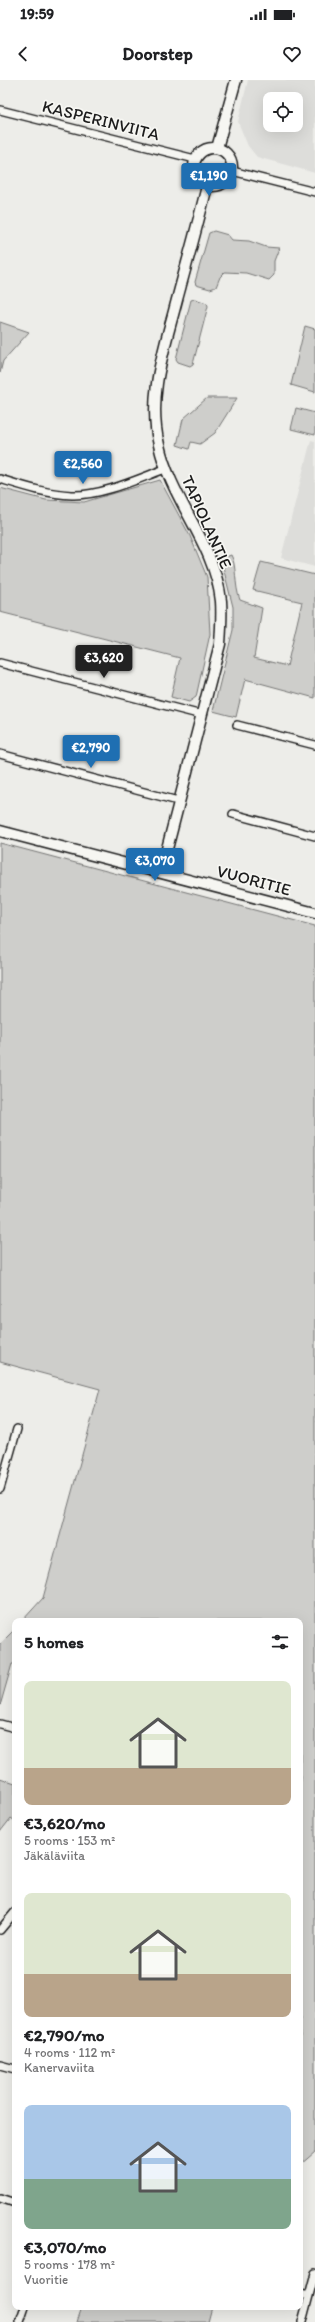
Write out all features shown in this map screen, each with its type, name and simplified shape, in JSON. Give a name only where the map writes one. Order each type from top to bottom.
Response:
[{"type":"street","points":[[217,148],[236,80]]},
{"type":"street","name":"KASPERINVIITA","points":[[0,110],[195,159]]},
{"type":"street","points":[[217,148],[230,158],[232,171],[224,183],[218,186],[207,186],[201,183],[194,172],[195,159],[204,150],[217,148]]},
{"type":"street","points":[[232,171],[315,192]]},
{"type":"street","name":"TAPIOLANTIE","points":[[161,872],[178,801],[220,644],[221,601],[214,572],[204,546],[166,469],[156,425],[157,379],[207,186]]},
{"type":"street","points":[[0,479],[49,492],[72,495],[91,494],[166,469]]},
{"type":"street","points":[[0,662],[202,715]]},
{"type":"street","points":[[237,725],[315,745]]},
{"type":"street","points":[[0,754],[178,801]]},
{"type":"street","points":[[233,814],[315,836]]},
{"type":"street","name":"VUORITIE","points":[[0,831],[315,913]]},
{"type":"street","points":[[0,1489],[17,1429]]},
{"type":"street","points":[[0,1724],[12,1727]]},
{"type":"street","points":[[0,1930],[12,1916]]},
{"type":"street","points":[[0,2065],[12,2068]]},
{"type":"street","points":[[0,2198],[12,2202]]},
{"type":"street","points":[[302,2322],[315,2273]]},
{"type":"street","points":[[303,2295],[309,2296]]},
{"type":"street","points":[[20,2322],[23,2310]]},
{"type":"shaded area","points":[[248,80],[315,80],[315,173],[257,157],[248,146],[238,122]]},
{"type":"shaded area","points":[[214,231],[228,235],[232,240],[249,241],[266,247],[279,248],[274,261],[274,275],[269,280],[246,273],[225,272],[220,277],[216,287],[210,289],[196,285],[195,282],[209,233]]},
{"type":"shaded area","points":[[195,299],[207,303],[208,306],[193,364],[190,366],[178,362],[176,359],[191,300]]},
{"type":"shaded area","points":[[0,322],[29,332],[3,361],[0,373]]},
{"type":"shaded area","points":[[305,326],[315,329],[315,392],[291,385]]},
{"type":"shaded area","points":[[207,398],[237,398],[215,433],[200,444],[191,442],[189,449],[177,445],[183,419]]},
{"type":"shaded area","points":[[296,408],[315,413],[315,435],[291,429]]},
{"type":"shaded area","points":[[311,440],[315,441],[315,567],[281,558]]},
{"type":"shaded area","points":[[160,480],[190,536],[207,577],[210,634],[196,697],[189,702],[171,697],[180,658],[0,612],[0,488],[46,500],[84,502]]},
{"type":"shaded area","points":[[231,555],[240,600],[262,608],[254,658],[287,666],[302,602],[253,590],[261,562],[315,575],[315,698],[245,679],[236,717],[213,711],[233,630],[233,607],[221,559]]},
{"type":"shaded area","points":[[0,843],[315,926],[315,2152],[303,2162],[303,1618],[25,1618],[43,1598],[100,1389],[0,1362]]},
{"type":"shaded area","points":[[12,1632],[12,1664],[0,1706],[0,1644]]},
{"type":"shaded area","points":[[0,1778],[12,1782],[12,1819],[11,1818],[0,1832]]},
{"type":"shaded area","points":[[81,2310],[211,2310],[208,2322],[77,2322]]}]
